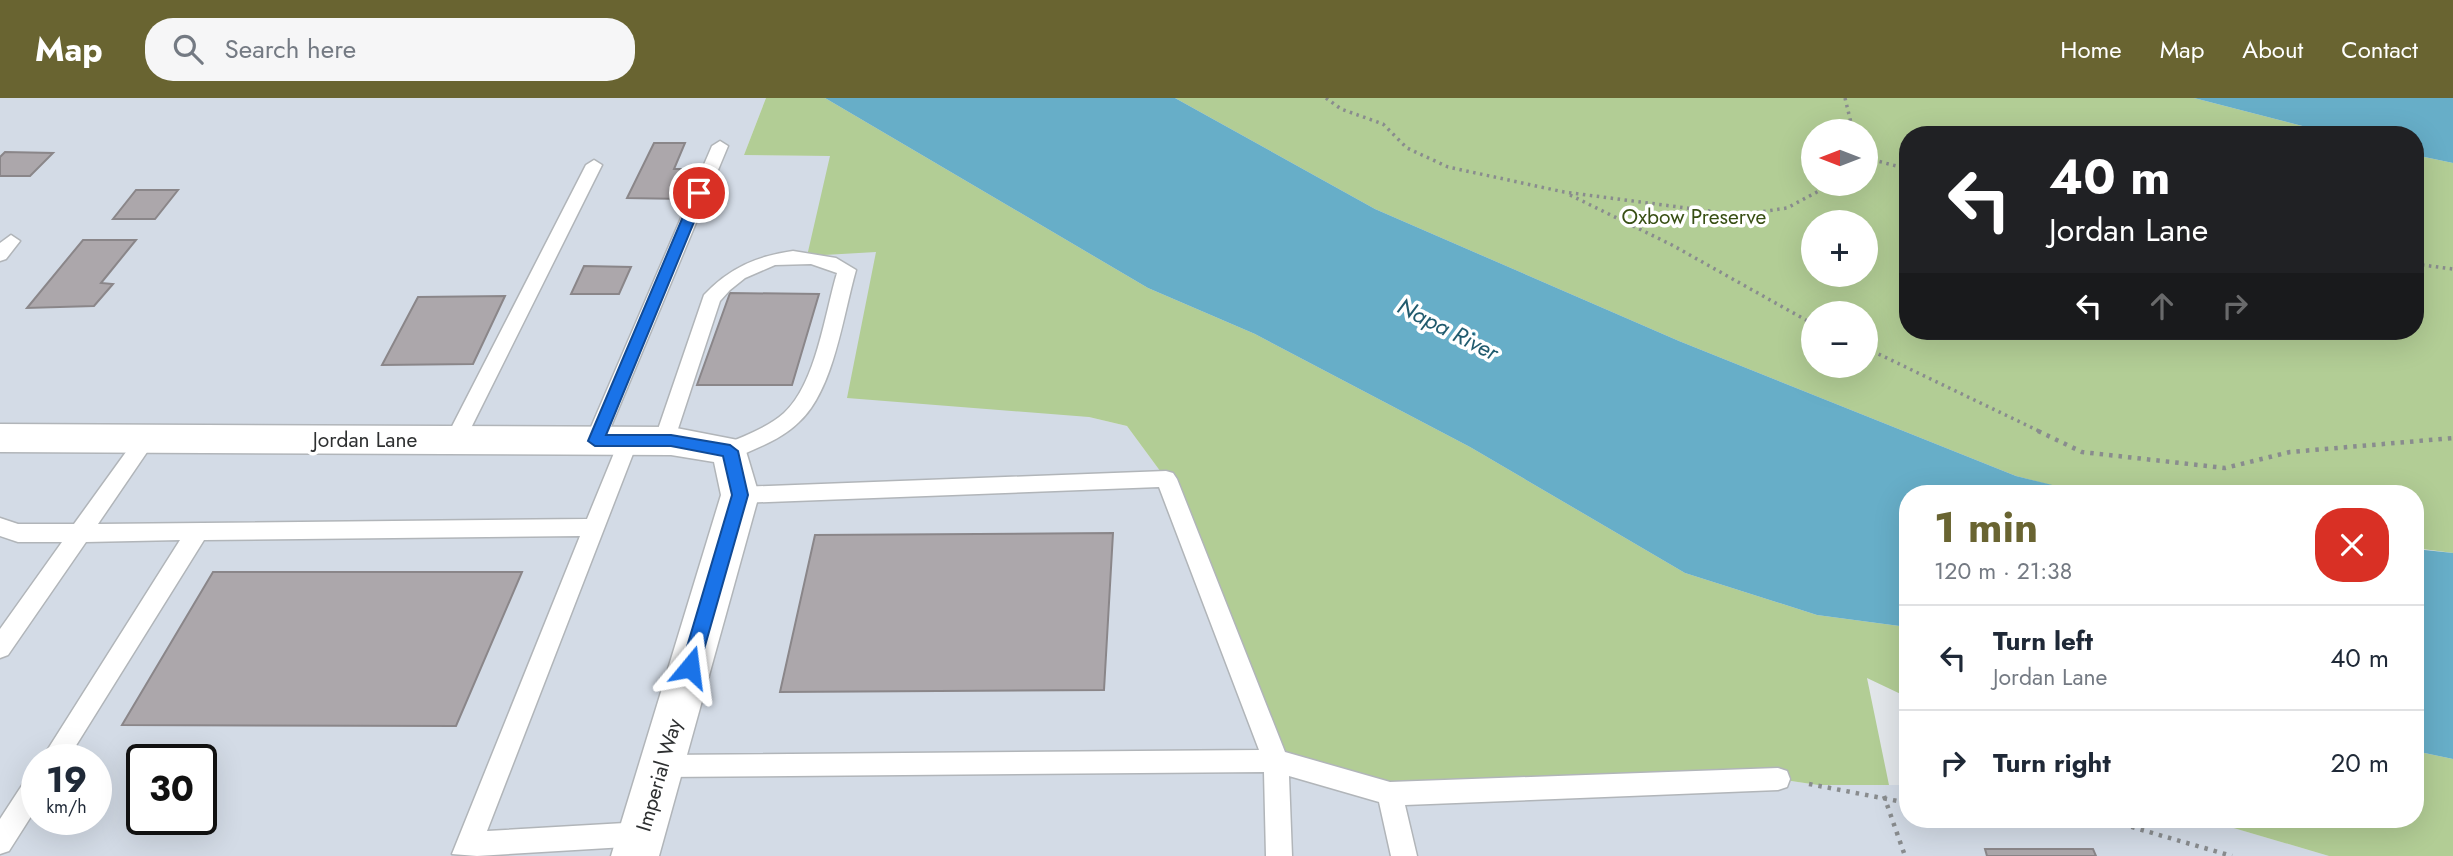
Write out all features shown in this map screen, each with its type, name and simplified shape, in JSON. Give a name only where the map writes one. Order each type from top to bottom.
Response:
[{"type":"street","name":"Jordan Lane","points":[[0,438],[629,441],[730,451]]},
{"type":"street","name":"Imperial Way","points":[[639,845],[740,495],[730,451]]},
{"type":"lane","points":[[639,845],[467,850],[592,527],[629,441],[720,146]]},
{"type":"lane","points":[[455,440],[594,165]]},
{"type":"lane","points":[[0,241],[11,242],[0,255]]},
{"type":"lane","points":[[629,441],[711,299],[723,283],[751,267],[776,258],[807,256],[834,262],[846,270],[813,383],[800,409],[778,429],[730,451]]},
{"type":"lane","points":[[0,648],[146,439]]},
{"type":"lane","points":[[740,495],[1166,479],[1276,761],[1279,856]]},
{"type":"lane","points":[[0,527],[18,533],[80,533],[592,527]]},
{"type":"lane","points":[[62,744],[198,531]]},
{"type":"lane","points":[[661,766],[1276,761],[1391,794],[1778,779]]},
{"type":"lane","points":[[1391,794],[1404,856]]},
{"type":"lane","points":[[0,842],[21,809]]},
{"type":"path","points":[[1326,98],[1341,110],[1383,124],[1407,148],[1448,167],[1493,179],[1564,192],[1740,215],[1787,208],[1810,196]]},
{"type":"path","points":[[1845,98],[1850,119]]},
{"type":"path","points":[[1878,161],[1899,167]]},
{"type":"path","points":[[1564,192],[1672,245],[1801,317]]},
{"type":"path","points":[[2424,265],[2453,269]]},
{"type":"path","points":[[1878,354],[2082,452],[2225,468],[2290,452],[2453,438]]},
{"type":"path","points":[[1778,779],[1899,800]]},
{"type":"path","points":[[1884,796],[1905,856]]},
{"type":"path","points":[[2135,828],[2232,856]]},
{"type":"shaded area","points":[[0,98],[766,98],[744,155],[830,156],[876,252],[1089,417],[1127,426],[1166,479],[1778,779],[1818,785],[1899,785],[1899,828],[2234,828],[2329,856],[0,856]]},
{"type":"green space","points":[[766,98],[825,98],[1148,288],[1255,334],[1470,447],[1685,573],[1817,615],[1899,626],[1899,693],[1867,678],[1889,785],[1818,785],[1778,779],[1390,794],[1276,761],[1166,479],[1127,426],[1089,417],[847,398],[876,252],[807,256],[830,156],[744,155]]},
{"type":"green space","name":"Oxbow Preserve","points":[[1175,98],[2194,98],[2302,126],[1899,126],[1899,340],[2424,340],[2424,157],[2453,163],[2453,553],[2424,549],[2424,485],[2050,485],[2016,476],[1679,341],[1375,209]]},
{"type":"green space","points":[[2424,753],[2453,759],[2453,856],[2329,856],[2234,828],[2424,828]]},
{"type":"water","name":"Napa River","points":[[825,98],[1175,98],[1375,209],[1679,341],[2016,476],[2053,485],[1899,485],[1899,626],[1817,615],[1685,573],[1470,447],[1255,334],[1148,288]]},
{"type":"water","points":[[2194,98],[2453,98],[2453,163],[2424,157],[2424,126],[2302,126]]},
{"type":"water","points":[[2424,550],[2453,553],[2453,759],[2424,753]]},
{"type":"building","points":[[654,143],[685,143],[674,169],[697,169],[684,199],[627,198]]},
{"type":"building","points":[[5,152],[53,153],[30,176],[0,176],[0,157]]},
{"type":"building","points":[[136,190],[178,190],[155,219],[113,219]]},
{"type":"building","points":[[83,240],[136,240],[101,283],[113,284],[94,306],[27,308]]},
{"type":"building","points":[[584,266],[631,267],[619,294],[571,294]]},
{"type":"building","points":[[730,293],[819,294],[792,385],[697,385]]},
{"type":"building","points":[[505,296],[473,364],[382,365],[418,297]]},
{"type":"building","points":[[1113,533],[1104,690],[780,692],[815,535]]},
{"type":"building","points":[[213,572],[522,572],[456,726],[122,725]]},
{"type":"building","points":[[1985,849],[2093,849],[2096,856],[1987,856]]},
{"type":"route","points":[[690,667],[740,495],[730,451],[671,441],[595,441],[699,193]]}]
